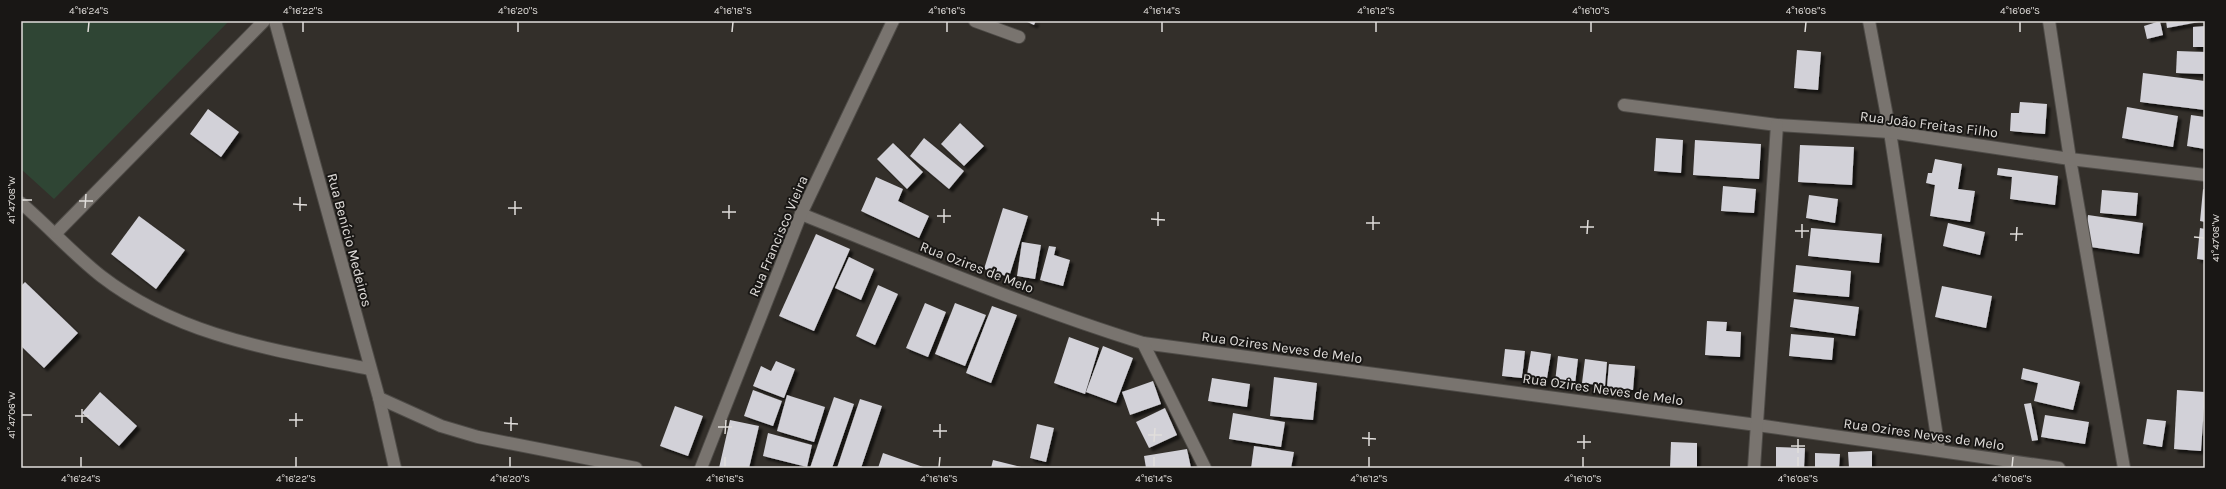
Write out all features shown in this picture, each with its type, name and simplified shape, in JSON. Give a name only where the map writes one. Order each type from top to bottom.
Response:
[{"type":"street","points":[[56,233],[264,21]]},
{"type":"street","name":"Rua Benício Medeiros","points":[[275,21],[378,398],[395,468]]},
{"type":"street","name":"Rua Francisco Vieira","points":[[701,468],[801,214],[893,21]]},
{"type":"street","points":[[975,21],[1019,37]]},
{"type":"street","points":[[1870,21],[1890,132],[1939,450]]},
{"type":"street","points":[[2049,21],[2070,159],[2124,468]]},
{"type":"street","name":"Rua João Freitas Filho","points":[[1624,105],[1777,125],[1890,132],[2070,159],[2205,175]]},
{"type":"street","points":[[1754,468],[1777,125]]},
{"type":"street","points":[[21,202],[101,276],[138,301],[175,321],[248,345],[370,369]]},
{"type":"street","name":"Rua Ozires de Melo","points":[[801,214],[1001,293],[1103,331],[1143,343]]},
{"type":"street","points":[[1143,343],[1205,468]]},
{"type":"street","name":"Rua Ozires Neves de Melo","points":[[1143,343],[1757,425],[2059,468]]},
{"type":"street","points":[[378,398],[441,426],[478,437],[636,468]]},
{"type":"green space","points":[[21,21],[229,21],[54,199],[21,169]]},
{"type":"building","points":[[1025,21],[1036,21],[1034,25]]},
{"type":"building","points":[[2160,21],[2163,35],[2147,39],[2144,26]]},
{"type":"building","points":[[2166,21],[2199,21],[2199,22],[2167,28]]},
{"type":"building","points":[[2205,26],[2205,47],[2193,47],[2193,27]]},
{"type":"building","points":[[1797,50],[1821,52],[1818,90],[1794,88]]},
{"type":"building","points":[[2177,51],[2205,52],[2205,74],[2176,73]]},
{"type":"building","points":[[2143,73],[2205,81],[2205,110],[2140,102]]},
{"type":"building","points":[[2020,102],[2047,104],[2045,134],[2010,131],[2011,113],[2019,113]]},
{"type":"building","points":[[2127,107],[2178,116],[2173,147],[2122,138]]},
{"type":"building","points":[[208,109],[239,132],[221,157],[190,134]]},
{"type":"building","points":[[2191,115],[2205,117],[2205,149],[2187,146]]},
{"type":"building","points":[[960,123],[984,146],[964,166],[941,144]]},
{"type":"building","points":[[924,138],[964,171],[949,189],[910,156]]},
{"type":"building","points":[[1656,138],[1683,140],[1681,173],[1654,171]]},
{"type":"building","points":[[1695,140],[1761,144],[1759,179],[1693,175]]},
{"type":"building","points":[[893,143],[923,172],[907,189],[877,159]]},
{"type":"building","points":[[1800,145],[1854,147],[1852,185],[1798,182]]},
{"type":"building","points":[[1935,159],[1962,164],[1958,189],[1975,191],[1970,222],[1930,216],[1935,185],[1926,183],[1928,173],[1932,173]]},
{"type":"building","points":[[1998,168],[2058,176],[2055,205],[2010,199],[2012,177],[1997,175]]},
{"type":"building","points":[[876,177],[903,189],[898,201],[929,216],[919,238],[861,211]]},
{"type":"building","points":[[1723,186],[1756,189],[1754,213],[1721,211]]},
{"type":"building","points":[[2203,189],[2205,190],[2205,222],[2200,221]]},
{"type":"building","points":[[2102,190],[2138,193],[2136,216],[2100,213]]},
{"type":"building","points":[[1809,195],[1838,199],[1835,223],[1806,218]]},
{"type":"building","points":[[1003,208],[1028,216],[1009,277],[984,269]]},
{"type":"building","points":[[2088,215],[2143,223],[2139,254],[2084,246]]},
{"type":"building","points":[[139,216],[185,250],[156,289],[111,254]]},
{"type":"building","points":[[1948,223],[1985,232],[1980,255],[1943,246]]},
{"type":"building","points":[[1811,228],[1882,234],[1879,263],[1808,256]]},
{"type":"building","points":[[2200,228],[2205,229],[2205,260],[2197,259]]},
{"type":"building","points":[[816,234],[850,249],[814,331],[779,316]]},
{"type":"building","points":[[1022,242],[1041,245],[1035,279],[1017,276]]},
{"type":"building","points":[[1049,246],[1056,247],[1054,255],[1070,260],[1063,286],[1040,280]]},
{"type":"building","points":[[849,257],[874,269],[861,300],[835,288]]},
{"type":"building","points":[[1796,265],[1851,271],[1849,297],[1793,292]]},
{"type":"building","points":[[25,282],[78,333],[44,368],[21,346],[21,286]]},
{"type":"building","points":[[878,285],[898,294],[875,345],[856,336]]},
{"type":"building","points":[[1942,286],[1992,296],[1986,328],[1935,317]]},
{"type":"building","points":[[1794,299],[1859,307],[1855,336],[1790,327]]},
{"type":"building","points":[[925,303],[946,312],[928,357],[906,348]]},
{"type":"building","points":[[955,303],[986,315],[965,366],[935,354]]},
{"type":"building","points":[[992,306],[1017,315],[991,383],[966,373]]},
{"type":"building","points":[[1707,321],[1727,322],[1726,331],[1741,332],[1740,357],[1705,355]]},
{"type":"building","points":[[1791,334],[1834,338],[1832,360],[1789,356]]},
{"type":"building","points":[[1069,337],[1099,348],[1085,394],[1054,383]]},
{"type":"building","points":[[1103,346],[1133,358],[1116,403],[1086,392]]},
{"type":"building","points":[[1505,349],[1525,351],[1522,378],[1502,376]]},
{"type":"building","points":[[1531,351],[1551,354],[1546,384],[1526,381]]},
{"type":"building","points":[[1558,356],[1578,359],[1575,384],[1555,382]]},
{"type":"building","points":[[1585,359],[1607,362],[1605,386],[1582,383]]},
{"type":"building","points":[[776,361],[795,369],[784,398],[753,386],[761,366],[771,371]]},
{"type":"building","points":[[1609,364],[1635,366],[1633,390],[1607,387]]},
{"type":"building","points":[[2023,368],[2080,382],[2073,410],[2034,401],[2038,383],[2021,379]]},
{"type":"building","points":[[1274,377],[1317,383],[1313,420],[1270,416]]},
{"type":"building","points":[[1212,378],[1250,384],[1247,407],[1208,401]]},
{"type":"building","points":[[1153,381],[1161,404],[1130,415],[1122,392]]},
{"type":"building","points":[[753,390],[782,401],[773,426],[744,416]]},
{"type":"building","points":[[2177,390],[2205,392],[2201,451],[2174,449]]},
{"type":"building","points":[[100,392],[137,426],[119,446],[82,413]]},
{"type":"building","points":[[787,395],[825,407],[814,442],[777,431]]},
{"type":"building","points":[[834,397],[854,404],[832,468],[810,468]]},
{"type":"building","points":[[860,399],[882,406],[861,468],[837,468]]},
{"type":"building","points":[[2031,403],[2038,440],[2032,441],[2024,404]]},
{"type":"building","points":[[675,406],[703,416],[688,456],[660,446]]},
{"type":"building","points":[[1165,408],[1177,435],[1149,448],[1136,422]]},
{"type":"building","points":[[1233,413],[1285,422],[1281,447],[1229,439]]},
{"type":"building","points":[[2045,415],[2089,422],[2085,444],[2041,437]]},
{"type":"building","points":[[2147,419],[2166,421],[2162,447],[2143,444]]},
{"type":"building","points":[[730,420],[759,426],[749,468],[719,468]]},
{"type":"building","points":[[1037,424],[1054,428],[1046,462],[1030,458]]},
{"type":"building","points":[[768,433],[812,445],[807,467],[763,456]]},
{"type":"building","points":[[1671,442],[1697,443],[1697,468],[1670,468]]},
{"type":"building","points":[[1254,446],[1294,452],[1291,468],[1251,468]]},
{"type":"building","points":[[1776,447],[1805,448],[1804,468],[1776,468]]},
{"type":"building","points":[[1187,449],[1191,468],[1146,468],[1144,456]]},
{"type":"building","points":[[1872,451],[1872,468],[1849,468],[1848,452]]},
{"type":"building","points":[[883,453],[923,467],[878,468]]},
{"type":"building","points":[[1815,453],[1840,454],[1839,468],[1815,468]]},
{"type":"building","points":[[993,460],[1021,467],[1021,468],[991,468]]}]
